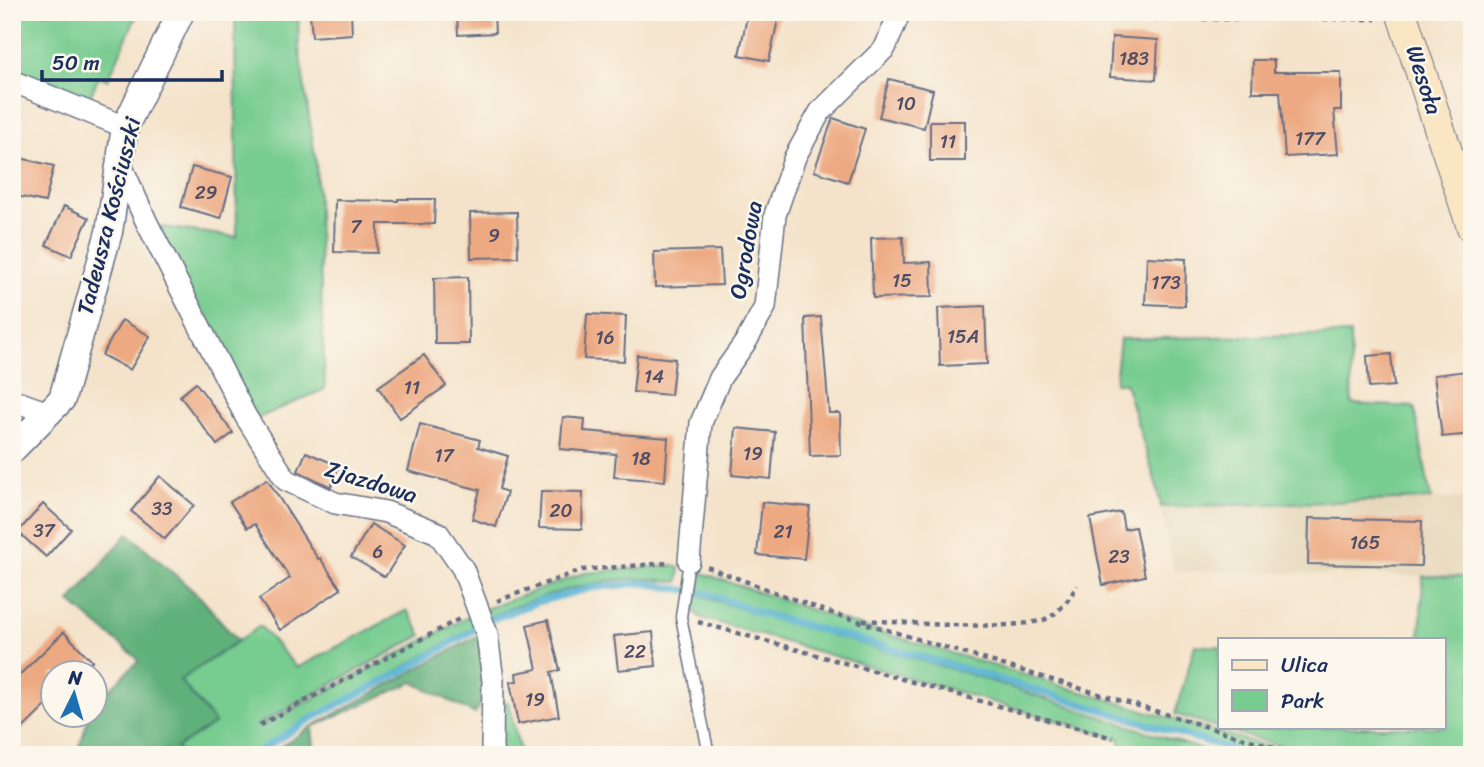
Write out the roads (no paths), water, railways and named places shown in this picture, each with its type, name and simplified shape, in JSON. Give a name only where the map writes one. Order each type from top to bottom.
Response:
[{"type":"main road","name":"Wesoła","points":[[1402,15],[1472,227]]},
{"type":"street","name":"Tadeusza Kościuszki","points":[[12,450],[62,399],[109,232],[125,127],[181,12]]},
{"type":"street","name":"Ogrodowa","points":[[689,567],[701,423],[720,378],[747,340],[765,307],[775,215],[795,157],[820,112],[885,48],[901,12]]},
{"type":"street","points":[[12,81],[125,127]]},
{"type":"street","name":"Zjazdowa","points":[[120,163],[147,223],[246,417],[286,480],[335,503],[386,512],[438,533],[463,569],[487,634],[493,681],[494,755]]},
{"type":"street","points":[[12,400],[48,413]]},
{"type":"lane","points":[[689,567],[682,611],[709,755]]},
{"type":"waterway","points":[[253,755],[309,720],[407,669],[493,619],[537,602],[591,588],[643,583],[709,594],[763,614],[965,669],[1250,755]]}]
